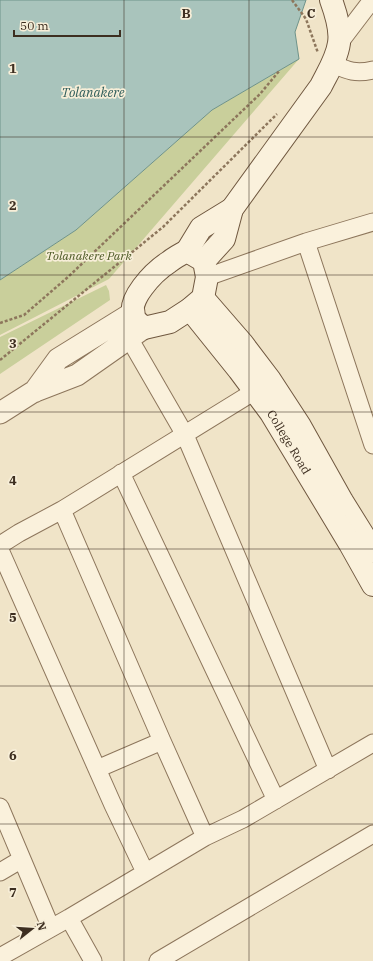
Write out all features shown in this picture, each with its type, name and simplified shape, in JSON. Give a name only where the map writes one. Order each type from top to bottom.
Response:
[{"type":"main road","points":[[198,279],[168,262],[150,277],[132,306],[136,326],[170,322],[198,279],[201,228],[232,209],[321,86],[326,61],[340,42],[336,14],[331,0]]},
{"type":"main road","name":"College Road","points":[[198,279],[255,391],[271,413],[373,584]]},
{"type":"main road","name":"College Road","points":[[198,279],[242,344],[270,380],[300,426],[342,501],[373,551]]},
{"type":"street","points":[[340,42],[372,0]]},
{"type":"street","points":[[326,61],[351,72],[373,70]]},
{"type":"street","points":[[198,279],[306,242],[373,222]]},
{"type":"street","points":[[306,242],[373,445]]},
{"type":"street","points":[[0,413],[33,392],[58,359],[136,326],[185,435],[328,770]]},
{"type":"street","points":[[0,545],[62,510],[255,391]]},
{"type":"street","points":[[121,473],[276,800]]},
{"type":"street","points":[[62,510],[162,742],[205,837]]},
{"type":"street","points":[[0,550],[97,769],[145,872]]},
{"type":"street","points":[[97,769],[162,742]]},
{"type":"street","points":[[0,957],[205,837],[243,819],[373,743]]},
{"type":"street","points":[[0,807],[51,928]]},
{"type":"street","points":[[158,961],[373,834]]},
{"type":"street","points":[[0,872],[22,859]]},
{"type":"street","points":[[69,918],[93,961]]},
{"type":"path","points":[[292,0],[306,19],[326,61]]},
{"type":"path","points":[[0,323],[24,315],[68,277],[260,94],[280,70]]},
{"type":"path","points":[[0,360],[163,227],[281,110]]},
{"type":"green space","name":"Tolanakere Park","points":[[299,59],[109,279],[0,335],[0,280],[76,230],[212,110]]},
{"type":"green space","name":"Tolanakere Park","points":[[106,285],[109,291],[110,300],[0,374],[0,337]]},
{"type":"water","name":"Tolanakere","points":[[0,0],[306,0],[295,32],[299,59],[212,110],[76,230],[0,280]]}]
